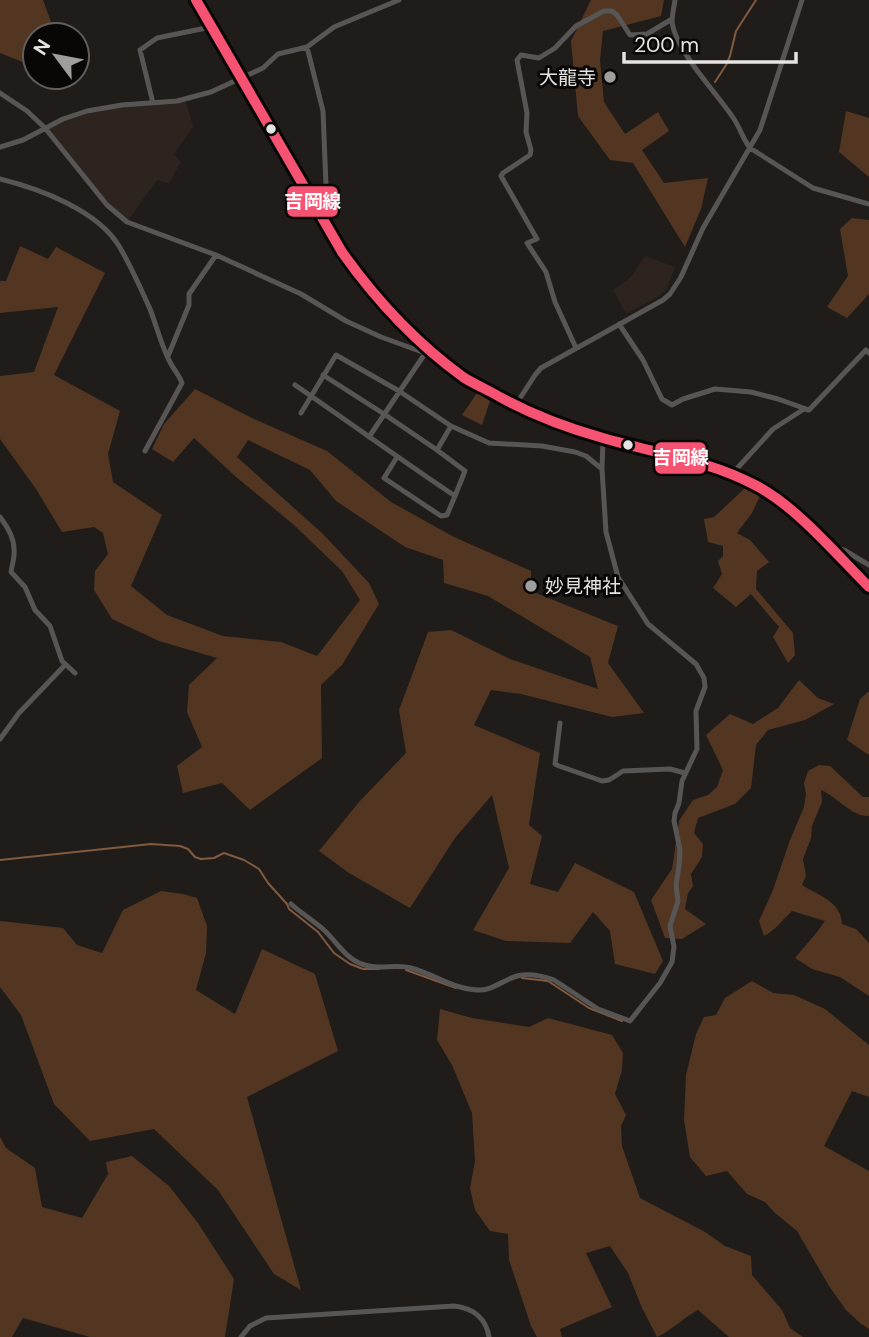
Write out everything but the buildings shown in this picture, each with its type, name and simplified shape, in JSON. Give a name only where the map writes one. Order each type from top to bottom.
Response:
[{"type":"highway","points":[[196,0],[342,251],[363,282],[426,351],[515,406],[549,421],[732,474],[756,485],[790,508],[869,587]]},
{"type":"street","points":[[0,147],[23,140],[71,116],[88,111],[177,101],[211,92],[263,68],[278,54],[307,47],[334,27],[400,0]]},
{"type":"street","points":[[675,0],[672,19],[677,39],[734,119],[750,148],[813,188],[869,204]]},
{"type":"street","points":[[515,406],[541,369],[670,294],[681,277],[703,228],[760,130],[802,0]]},
{"type":"street","points":[[576,348],[555,302],[546,272],[527,243],[537,239],[501,176],[530,155],[531,150],[526,132],[527,113],[517,60],[521,55],[539,58],[555,48],[576,26],[604,11],[612,11],[617,15],[630,35],[647,34],[672,19]]},
{"type":"street","points":[[153,103],[140,50],[157,38],[211,27]]},
{"type":"street","points":[[307,47],[323,111],[327,210],[325,223]]},
{"type":"street","points":[[0,93],[27,111],[45,128],[107,205],[127,222],[216,255],[301,294],[371,333],[426,351],[369,437]]},
{"type":"street","points":[[0,179],[33,188],[90,217],[119,245],[182,383],[145,451]]},
{"type":"street","points":[[168,356],[189,305],[189,294],[216,255]]},
{"type":"street","points":[[619,324],[643,360],[662,398],[672,405],[715,389],[751,392],[809,410]]},
{"type":"street","points":[[809,410],[866,351],[869,353]]},
{"type":"street","points":[[302,412],[335,355],[400,391],[451,426],[489,443],[542,446],[575,452],[586,456],[602,469]]},
{"type":"street","points":[[323,375],[465,471],[447,515],[441,516],[384,478],[397,457]]},
{"type":"street","points":[[295,385],[455,496]]},
{"type":"street","points":[[732,474],[773,429],[804,409],[809,410]]},
{"type":"street","points":[[437,450],[451,426]]},
{"type":"street","points":[[291,904],[323,929],[342,952],[365,965],[413,968],[456,987],[487,989],[520,975],[548,978],[598,1009],[630,1021],[660,983],[672,962],[674,947],[670,926],[678,901],[676,884],[680,850],[674,821],[682,782],[697,749],[696,711],[705,687],[704,678],[696,664],[648,624],[618,577],[606,532],[603,438]]},
{"type":"street","points":[[0,517],[13,543],[11,572],[25,587],[35,610],[50,626],[65,665],[75,673]]},
{"type":"street","points":[[825,544],[844,550],[868,563]]},
{"type":"street","points":[[0,739],[19,713],[65,665]]},
{"type":"street","points":[[561,723],[555,764],[559,766],[602,781],[609,780],[623,771],[670,769],[685,773]]},
{"type":"street","points":[[241,1337],[250,1326],[266,1318],[454,1306],[468,1308],[480,1316],[489,1337]]},
{"type":"shaded area","points":[[0,0],[43,0],[51,21],[21,21],[21,61],[0,53]]},
{"type":"shaded area","points":[[591,0],[664,0],[661,16],[603,31],[600,60],[604,102],[625,134],[658,112],[669,131],[642,150],[664,183],[708,178],[701,209],[685,247],[633,163],[610,160],[578,116],[571,41]]},
{"type":"shaded area","points":[[185,99],[193,127],[174,154],[181,162],[169,183],[157,180],[127,222],[114,211],[45,128],[87,111]]},
{"type":"shaded area","points":[[846,111],[869,118],[869,177],[839,152]]},
{"type":"shaded area","points":[[852,218],[869,220],[869,294],[847,318],[827,307],[848,276],[840,229]]},
{"type":"shaded area","points":[[20,246],[48,259],[56,247],[105,273],[54,375],[120,411],[108,454],[113,482],[162,515],[131,586],[167,615],[223,636],[281,642],[317,656],[360,600],[342,571],[294,525],[194,438],[173,462],[152,449],[164,424],[195,389],[327,451],[391,502],[454,537],[531,571],[531,591],[618,626],[608,663],[644,713],[612,717],[521,694],[491,690],[474,725],[540,753],[529,825],[542,836],[530,884],[558,892],[575,863],[634,892],[663,961],[655,974],[615,964],[610,931],[593,912],[570,943],[506,941],[473,930],[509,868],[492,795],[455,838],[410,908],[349,873],[319,851],[359,802],[406,753],[399,710],[428,632],[451,630],[510,659],[598,689],[590,657],[488,596],[444,583],[443,560],[405,547],[336,501],[310,470],[248,440],[237,457],[323,534],[369,583],[379,604],[342,665],[321,685],[322,758],[250,810],[222,783],[183,793],[177,766],[202,747],[187,712],[189,685],[217,658],[159,641],[112,619],[94,590],[95,571],[108,554],[103,533],[94,527],[62,532],[36,489],[0,439],[0,376],[34,372],[58,307],[0,313],[0,281],[6,281]]},
{"type":"shaded area","points":[[645,256],[675,267],[666,290],[626,314],[613,290],[630,278]]},
{"type":"shaded area","points":[[477,393],[490,401],[482,425],[462,415]]},
{"type":"shaded area","points":[[745,488],[760,496],[752,513],[737,533],[750,540],[769,562],[757,571],[756,589],[793,633],[795,655],[788,663],[773,637],[779,627],[751,594],[736,607],[713,588],[722,574],[718,561],[723,556],[723,546],[708,542],[704,519],[714,517]]},
{"type":"shaded area","points":[[799,680],[818,698],[834,704],[805,720],[768,730],[756,745],[751,788],[735,804],[698,818],[694,833],[703,844],[702,857],[691,874],[693,886],[688,893],[685,909],[706,924],[682,939],[665,938],[651,900],[672,869],[679,821],[693,800],[708,795],[717,787],[723,770],[706,735],[730,714],[753,724],[778,708]]},
{"type":"shaded area","points":[[869,691],[867,754],[847,740],[860,699]]},
{"type":"shaded area","points":[[819,765],[830,766],[863,797],[869,797],[869,816],[850,810],[821,790],[822,802],[803,859],[806,876],[802,885],[833,904],[841,916],[842,924],[856,929],[869,943],[869,996],[840,977],[812,969],[795,958],[825,921],[792,911],[764,936],[759,921],[804,807],[804,783],[808,771]]},
{"type":"shaded area","points":[[161,891],[197,898],[207,926],[206,953],[196,990],[235,1014],[262,949],[315,974],[338,1051],[247,1097],[301,1290],[274,1274],[218,1190],[154,1129],[90,1141],[54,1104],[21,1015],[0,987],[0,921],[63,928],[77,945],[102,953],[123,910]]},
{"type":"shaded area","points":[[752,981],[773,993],[794,995],[825,1009],[869,1045],[869,1097],[852,1091],[824,1146],[869,1171],[869,1329],[846,1310],[797,1231],[765,1202],[747,1194],[727,1171],[706,1176],[690,1157],[684,1120],[686,1075],[696,1034],[704,1017],[716,1015],[725,998]]},
{"type":"shaded area","points":[[440,1009],[472,1018],[529,1027],[548,1018],[612,1035],[623,1053],[622,1070],[615,1094],[626,1115],[621,1126],[622,1146],[640,1198],[705,1232],[725,1246],[751,1256],[752,1275],[782,1310],[790,1328],[803,1337],[729,1337],[698,1310],[657,1337],[628,1273],[610,1246],[586,1253],[612,1307],[560,1329],[562,1337],[537,1337],[509,1260],[508,1234],[490,1231],[475,1210],[470,1188],[475,1162],[472,1113],[452,1065],[437,1040]]},
{"type":"shaded area","points":[[0,1137],[6,1148],[35,1168],[42,1207],[82,1218],[108,1174],[106,1162],[132,1156],[169,1186],[198,1223],[234,1279],[225,1337],[90,1337],[23,1318],[12,1337],[0,1337]]},
{"type":"waterway","points":[[715,82],[730,56],[736,31],[756,0]]},
{"type":"waterway","points":[[0,860],[151,844],[180,846],[201,859],[214,858],[224,853],[259,869],[289,909],[318,932],[334,953],[363,969],[379,969]]},
{"type":"waterway","points":[[406,970],[456,988]]},
{"type":"waterway","points":[[522,978],[548,981],[589,1008],[622,1021]]},
{"type":"transit line","name":"吉岡線","points":[[196,0],[342,252],[368,287],[413,335],[445,364],[466,379],[546,419],[603,438],[700,463],[755,485],[800,518],[869,587]]},
{"type":"place","name":"大龍寺","points":[[610,77]]},
{"type":"place","name":"妙見神社","points":[[531,586]]}]
